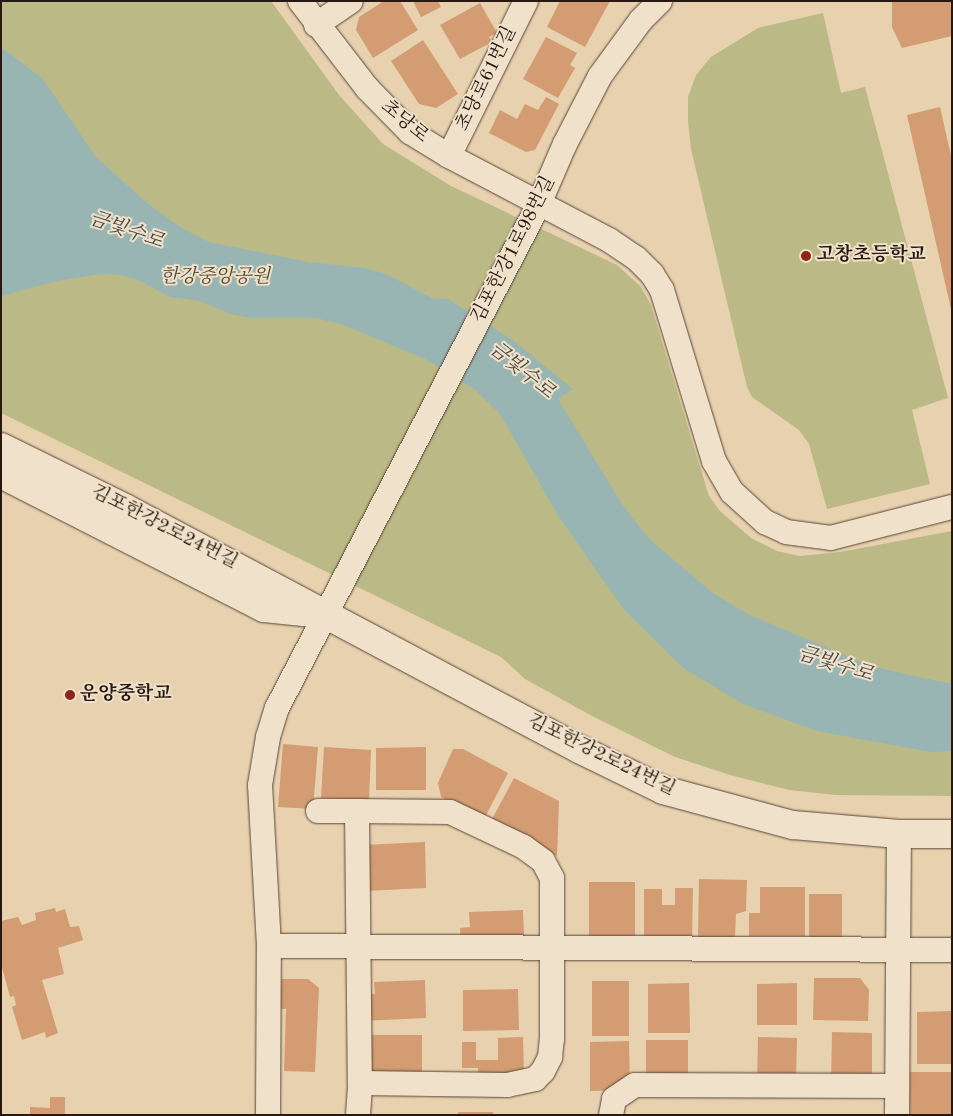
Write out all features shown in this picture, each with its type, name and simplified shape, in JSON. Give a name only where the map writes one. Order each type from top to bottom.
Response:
[{"type":"street","name":"초당로","points":[[300,1],[316,25],[388,112],[449,156],[609,240],[636,258],[652,274],[662,290],[714,461],[732,492],[765,522],[793,534],[831,538],[952,507]]},
{"type":"street","points":[[316,25],[351,1]]},
{"type":"street","name":"초당로61번길","points":[[449,156],[526,1]]},
{"type":"street","name":"김포한강1로98번길","points":[[324,614],[539,204],[565,144],[600,76],[641,20],[660,1]]},
{"type":"street","name":"김포한강2로24번길","points":[[1,448],[125,508],[663,790],[792,825],[898,834],[952,834]]},
{"type":"street","name":"김포한강2로24번길","points":[[1,474],[264,608],[324,614]]},
{"type":"street","points":[[268,1115],[269,946],[260,785],[262,763],[277,708],[324,614]]},
{"type":"street","points":[[357,810],[360,947],[360,1083],[358,1115]]},
{"type":"street","points":[[318,811],[450,812],[536,855],[550,869],[552,878],[550,1057],[544,1071],[535,1079],[507,1085],[360,1083]]},
{"type":"street","points":[[897,1115],[898,834]]},
{"type":"street","points":[[269,946],[952,950]]},
{"type":"street","points":[[611,1115],[614,1100],[635,1085],[897,1086]]},
{"type":"green space","name":"한강중앙공원","points":[[1,1],[271,1],[339,95],[383,144],[451,186],[617,265],[641,287],[651,305],[709,496],[720,511],[751,538],[777,551],[800,556],[840,552],[952,531],[952,796],[836,795],[789,790],[730,775],[675,757],[592,716],[525,679],[501,657],[1,413]]},
{"type":"green space","points":[[823,13],[841,93],[865,87],[948,398],[912,410],[930,484],[827,509],[809,444],[799,430],[752,397],[747,387],[691,149],[688,122],[688,97],[696,75],[711,57],[758,28]]},
{"type":"water","name":"금빛수로","points":[[1,47],[43,79],[96,157],[147,203],[180,227],[209,242],[309,262],[366,268],[386,274],[432,298],[448,299],[514,341],[573,389],[558,399],[622,504],[648,538],[714,594],[750,615],[870,666],[952,684],[952,751],[930,752],[817,731],[743,704],[683,668],[625,611],[557,514],[500,414],[473,388],[425,359],[343,325],[316,318],[251,318],[230,314],[200,301],[170,297],[138,280],[120,275],[100,274],[57,281],[1,296]]},
{"type":"building","points":[[384,1],[400,1],[418,30],[373,58],[356,30],[359,17]]},
{"type":"building","points":[[413,1],[438,1],[441,7],[421,17]]},
{"type":"building","points":[[560,1],[610,1],[585,47],[547,27]]},
{"type":"building","points":[[892,1],[952,1],[952,36],[902,48],[892,27]]},
{"type":"building","points":[[480,3],[497,33],[489,37],[492,42],[460,59],[440,25]]},
{"type":"building","points":[[546,37],[577,53],[570,65],[575,68],[558,98],[523,79]]},
{"type":"building","points":[[423,40],[458,94],[436,108],[419,104],[391,61]]},
{"type":"building","points":[[546,97],[559,104],[535,150],[526,152],[489,133],[500,110],[517,119],[525,104],[538,110]]},
{"type":"building","points":[[940,107],[952,160],[951,309],[907,115]]},
{"type":"building","points":[[283,744],[318,747],[313,809],[278,807]]},
{"type":"building","points":[[324,747],[371,750],[369,800],[321,798]]},
{"type":"building","points":[[426,747],[426,790],[376,790],[376,748]]},
{"type":"building","points":[[453,749],[463,749],[508,773],[484,819],[441,797],[438,783]]},
{"type":"building","points":[[514,778],[559,801],[557,856],[491,821]]},
{"type":"building","points":[[425,842],[426,888],[365,891],[363,845]]},
{"type":"building","points":[[699,879],[747,880],[746,911],[736,914],[735,937],[698,937]]},
{"type":"building","points":[[589,882],[635,882],[635,945],[589,945]]},
{"type":"building","points":[[760,887],[805,887],[805,936],[749,936],[749,913],[760,913]]},
{"type":"building","points":[[675,888],[693,888],[692,942],[644,942],[644,889],[662,889],[662,905],[675,905]]},
{"type":"building","points":[[809,894],[842,894],[842,949],[809,949]]},
{"type":"building","points":[[55,908],[56,912],[65,909],[70,927],[79,926],[83,940],[58,948],[64,974],[42,980],[58,1033],[46,1038],[45,1032],[22,1040],[12,1007],[16,1005],[14,996],[10,997],[1,964],[1,921],[18,917],[22,925],[36,920],[35,913]]},
{"type":"building","points":[[523,910],[524,935],[511,952],[461,948],[460,928],[470,927],[469,912]]},
{"type":"building","points":[[814,978],[860,978],[869,990],[868,1021],[813,1020]]},
{"type":"building","points":[[280,979],[308,979],[319,988],[315,1072],[284,1071],[286,1009],[268,1008]]},
{"type":"building","points":[[425,980],[426,1018],[361,1021],[360,995],[375,994],[374,982]]},
{"type":"building","points":[[592,981],[629,981],[629,1036],[592,1036]]},
{"type":"building","points":[[689,983],[690,1033],[648,1033],[648,984]]},
{"type":"building","points":[[797,983],[797,1025],[757,1025],[757,984]]},
{"type":"building","points":[[518,989],[519,1030],[463,1031],[463,990]]},
{"type":"building","points":[[952,1011],[952,1064],[917,1064],[917,1012]]},
{"type":"building","points":[[832,1032],[872,1033],[872,1075],[831,1086]]},
{"type":"building","points":[[357,1035],[422,1035],[422,1086],[367,1086]]},
{"type":"building","points":[[523,1037],[524,1077],[478,1089],[478,1068],[462,1068],[462,1042],[476,1042],[476,1060],[498,1060],[498,1038]]},
{"type":"building","points":[[758,1037],[797,1038],[796,1084],[757,1084]]},
{"type":"building","points":[[646,1040],[688,1040],[688,1088],[646,1088]]},
{"type":"building","points":[[629,1041],[630,1090],[590,1091],[590,1042]]},
{"type":"building","points":[[910,1072],[952,1072],[952,1115],[910,1115]]},
{"type":"building","points":[[50,1097],[65,1097],[65,1115],[30,1115],[30,1107],[50,1108]]},
{"type":"building","points":[[458,1112],[493,1112],[493,1115],[458,1115]]},
{"type":"place","name":"고창초등학교","points":[[806,256]]},
{"type":"place","name":"운양중학교","points":[[70,695]]}]
